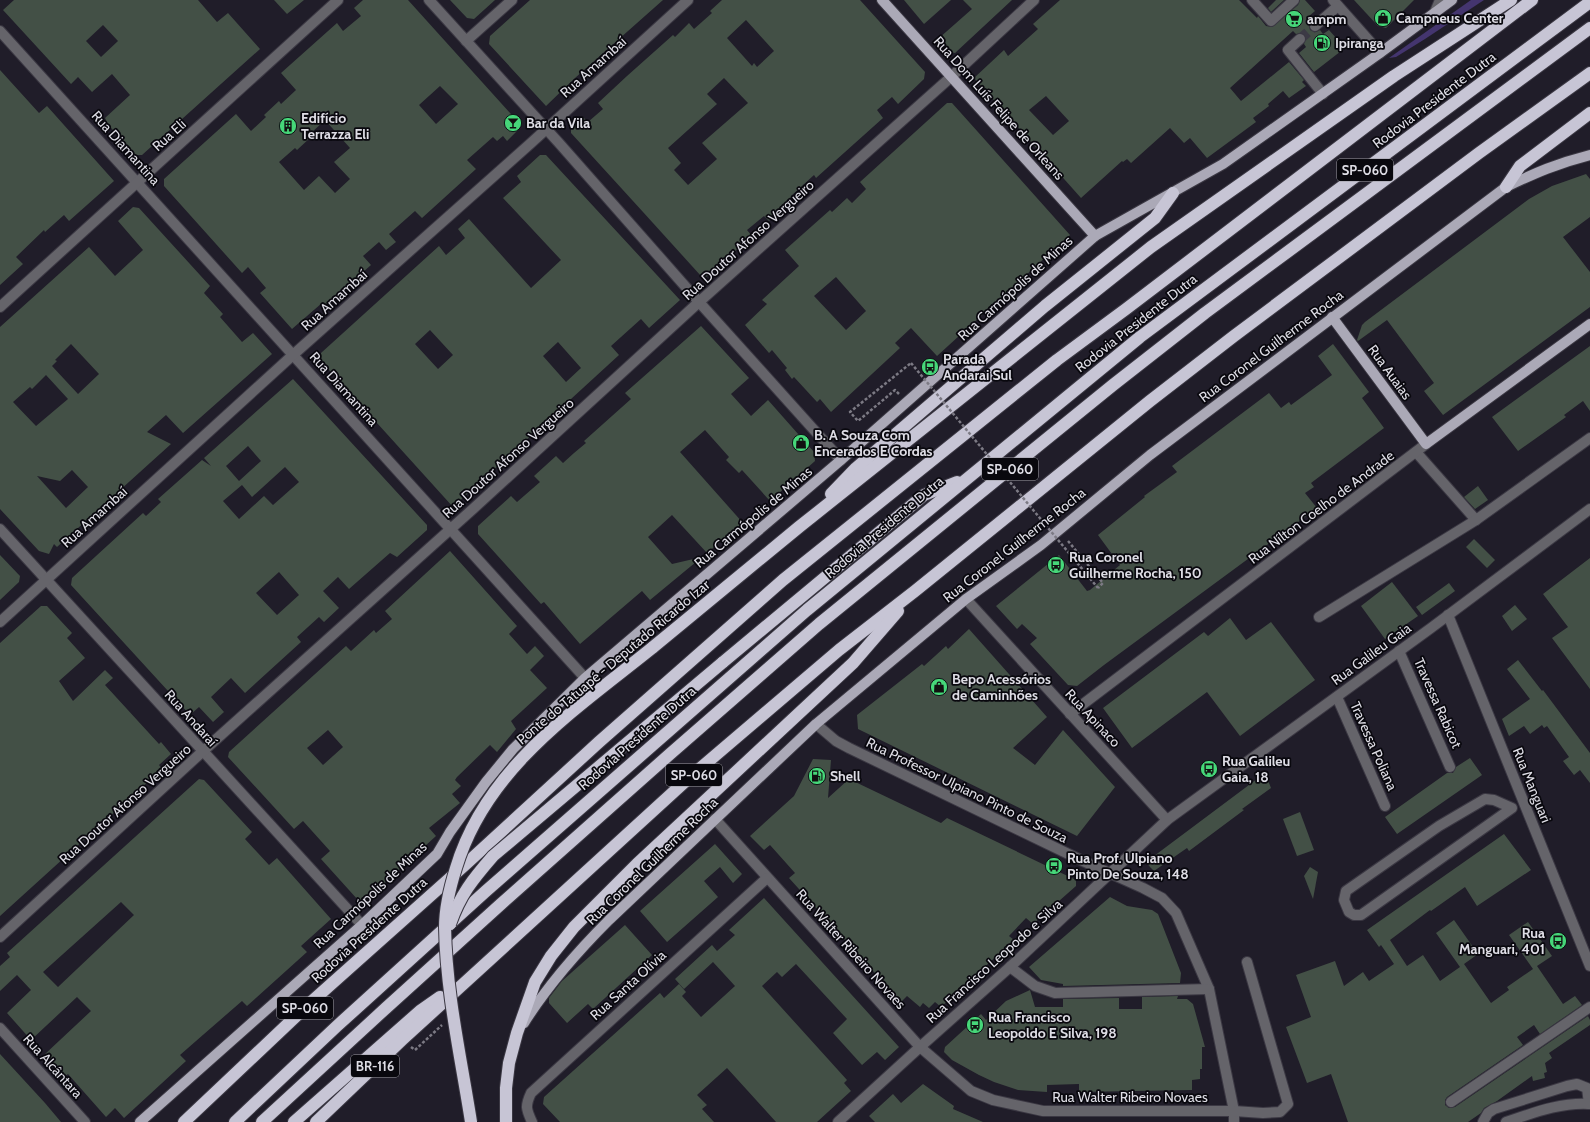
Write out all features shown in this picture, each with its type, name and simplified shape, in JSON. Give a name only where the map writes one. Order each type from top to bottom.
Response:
[{"type":"highway","points":[[799,527],[1151,247],[1394,76],[1511,0]]},
{"type":"highway","name":"Rodovia Presidente Dutra","points":[[184,1122],[310,1003],[467,863],[605,736],[783,580],[1057,360],[1532,0]]},
{"type":"highway","name":"Rodovia Presidente Dutra","points":[[235,1122],[337,1026],[492,886],[807,610],[1140,337],[1590,2]]},
{"type":"highway","name":"SP-060","points":[[262,1122],[386,1008],[818,624],[1107,390],[1193,323],[1590,28]]},
{"type":"highway","name":"SP-060","points":[[481,969],[690,777],[839,650],[915,591],[1150,401],[1228,341],[1479,153],[1590,73]]},
{"type":"highway","points":[[1506,187],[1520,166],[1590,113]]},
{"type":"highway","points":[[799,527],[856,468],[1045,306],[1156,218],[1173,193]]},
{"type":"highway","points":[[446,937],[456,907],[460,900],[472,880],[493,856],[924,495],[967,478]]},
{"type":"highway","name":"Ponte do Tatuapé - Deputado Ricardo Izar","points":[[471,1122],[447,970],[445,926],[449,890],[459,855],[473,823],[493,792],[518,761],[558,724],[799,527]]},
{"type":"highway","points":[[506,1122],[508,1076],[517,1033],[535,982],[551,956],[574,927],[637,864],[853,663],[915,591]]},
{"type":"highway","points":[[294,1122],[420,1011],[481,969]]},
{"type":"highway","name":"BR-116","points":[[316,1122],[435,1010],[481,969]]},
{"type":"main road","name":"Rua Dom Luís Felipe de Orleans","points":[[882,0],[1095,236]]},
{"type":"main road","name":"Rua Carmópolis de Minas","points":[[140,1122],[362,924],[437,854],[454,826],[486,782],[509,755],[585,678],[841,460],[1095,236],[1223,164],[1323,94],[1452,0]]},
{"type":"main road","name":"Rua Coronel Guilherme Rocha","points":[[517,1033],[536,1004],[583,946],[816,724],[966,599],[1041,545],[1150,455],[1506,187],[1561,162],[1590,155]]},
{"type":"main road","name":"Rua Auaias","points":[[1332,317],[1426,444]]},
{"type":"main road","name":"Rua Nílton Coelho de Andrade","points":[[1426,444],[1590,324]]},
{"type":"street","name":"Rua Eli","points":[[0,307],[338,0]]},
{"type":"street","points":[[429,0],[841,460]]},
{"type":"street","points":[[466,42],[512,0]]},
{"type":"street","name":"Rua Amambaí","points":[[0,622],[294,354],[688,0]]},
{"type":"street","name":"Rua Doutor Afonso Vergueiro","points":[[0,937],[202,752],[699,302],[951,77],[1034,0]]},
{"type":"street","points":[[1252,0],[1272,20],[1294,0]]},
{"type":"street","points":[[1435,12],[1440,0]]},
{"type":"street","points":[[1316,26],[1336,3],[1380,53]]},
{"type":"street","name":"Rua Diamantina","points":[[0,31],[294,354],[585,678]]},
{"type":"street","points":[[1300,39],[1288,50],[1323,94]]},
{"type":"street","points":[[1319,617],[1476,520],[1590,438]]},
{"type":"street","name":"Rua Nílton Coelho de Andrade","points":[[1070,714],[1426,444]]},
{"type":"street","points":[[1416,452],[1476,520]]},
{"type":"street","name":"Rua Galileu Gaia","points":[[1167,820],[1337,697],[1590,509]]},
{"type":"street","name":"Rua Andaraí","points":[[0,529],[202,752],[362,924]]},
{"type":"street","name":"Rua Apinaco","points":[[966,599],[1167,820]]},
{"type":"street","name":"Rua Manguari","points":[[1448,615],[1590,966]]},
{"type":"street","name":"Travessa Rabicot","points":[[1399,651],[1450,767]]},
{"type":"street","name":"Travessa Poliana","points":[[1337,697],[1385,806]]},
{"type":"street","name":"Rua Professor Ulpiano Pinto de Souza","points":[[816,724],[836,741],[849,748],[1162,898],[1176,912],[1209,989],[1234,1111],[1234,1122]]},
{"type":"street","points":[[1512,808],[1494,800],[1485,799],[1439,826],[1346,891],[1344,900],[1348,912],[1354,915],[1361,915],[1512,808],[1523,800]]},
{"type":"street","name":"Rua Walter Ribeiro Novaes","points":[[715,819],[920,1047],[971,1092],[993,1100],[1043,1111],[1280,1112],[1288,1104],[1247,962]]},
{"type":"street","name":"Rua Francisco Leopodo e Silva","points":[[838,1122],[1010,967],[1167,820]]},
{"type":"street","name":"Rua Santa Olívia","points":[[532,1122],[527,1111],[526,1102],[531,1093],[768,878]]},
{"type":"street","points":[[1010,967],[1035,986],[1055,993],[1209,989]]},
{"type":"street","points":[[1451,1102],[1590,1007]]},
{"type":"street","name":"Rua Alcântara","points":[[0,1028],[85,1122]]},
{"type":"street","points":[[1483,1122],[1488,1113],[1494,1109],[1538,1094],[1578,1084],[1587,1088],[1590,1104],[1578,1103],[1555,1107],[1506,1122]]},
{"type":"path","points":[[895,390],[858,421],[850,412],[911,363],[1098,588],[1103,583],[1068,540]]},
{"type":"path","points":[[414,1050],[446,1022]]},
{"type":"shaded area","points":[[1471,0],[1484,0],[1396,57],[1389,58]]},
{"type":"building","points":[[14,0],[198,0],[217,22],[228,13],[260,49],[142,155],[135,155],[105,121],[105,118],[130,95],[112,74],[92,92],[78,77],[71,84],[3,10]],"holes":[[[103,25],[118,41],[101,57],[86,41]]]},
{"type":"building","points":[[274,0],[304,0],[287,14]]},
{"type":"building","points":[[363,0],[408,0],[520,124],[519,129],[507,141],[503,136],[497,141],[493,137],[467,160],[476,169],[422,218],[415,211],[389,234],[396,242],[386,250],[379,242],[363,256],[371,265],[325,306],[322,303],[292,329],[260,293],[266,288],[248,267],[242,273],[164,186],[164,179],[236,114],[251,131],[266,117],[264,115],[279,101],[281,104],[296,90],[281,73],[337,23],[343,31],[361,16],[354,8]],"holes":[[[440,86],[458,104],[436,124],[419,105]],[[325,120],[350,148],[334,162],[350,179],[335,193],[319,176],[304,190],[279,162],[295,148],[297,150],[311,137],[309,135]]]},
{"type":"building","points":[[450,0],[495,0],[474,19],[467,18]]},
{"type":"building","points":[[530,0],[663,0],[575,78],[546,106],[489,44],[490,36]]},
{"type":"building","points":[[722,0],[860,0],[925,72],[924,79],[898,104],[892,97],[877,110],[883,118],[816,178],[814,175],[791,196],[793,199],[769,221],[764,216],[747,230],[752,236],[706,277],[701,276],[571,133],[571,128],[583,117],[588,122],[603,109],[598,103],[627,76],[673,35],[675,37],[689,23],[694,29],[712,13],[710,11]],"holes":[[[746,20],[774,51],[757,67],[754,63],[752,66],[727,38]],[[724,78],[748,103],[702,143],[717,159],[688,185],[674,170],[681,163],[668,148],[717,104],[707,94]]]},
{"type":"building","points":[[904,0],[951,0],[924,24]]},
{"type":"building","points":[[963,0],[1012,0],[955,53],[950,52],[938,39],[972,9]]},
{"type":"building","points":[[1060,0],[1239,0],[1257,18],[1258,16],[1266,26],[1272,27],[1298,5],[1300,0],[1305,0],[1315,11],[1308,17],[1311,21],[1309,24],[1310,30],[1316,32],[1320,30],[1323,34],[1329,30],[1345,48],[1314,72],[1299,53],[1306,47],[1304,44],[1306,37],[1302,33],[1296,34],[1293,31],[1230,88],[1241,101],[1289,62],[1304,80],[1302,82],[1306,86],[1289,98],[1283,91],[1268,104],[1269,106],[1253,118],[1256,122],[1207,158],[1190,138],[1184,143],[1170,128],[1131,163],[1127,159],[1123,162],[1122,161],[1081,198],[974,78],[1004,50],[1008,56],[1038,29],[1033,24]],"holes":[[[1046,96],[1069,121],[1053,135],[1029,110]]]},
{"type":"building","points":[[1276,0],[1284,0],[1271,12],[1268,8]]},
{"type":"building","name":"Campneus Center","points":[[1354,0],[1414,0],[1386,28],[1378,26]]},
{"type":"building","points":[[0,70],[39,113],[47,106],[114,181],[69,221],[64,215],[45,232],[44,230],[16,257],[23,264],[0,285]]},
{"type":"building","points":[[947,103],[952,103],[1070,235],[937,356],[911,328],[895,343],[900,348],[831,412],[820,399],[817,402],[794,377],[792,379],[785,370],[787,368],[772,350],[769,353],[745,325],[767,304],[762,300],[799,266],[785,250],[830,210],[832,212],[847,198],[852,203],[866,189],[860,182]],"holes":[[[836,277],[866,311],[846,330],[814,296]]]},
{"type":"building","points":[[540,155],[546,155],[680,300],[649,328],[641,319],[611,346],[619,355],[453,507],[320,360],[321,353],[439,246],[446,255],[465,238],[458,229],[469,219],[531,288],[561,260],[503,198],[521,182],[517,176]],"holes":[[[430,330],[453,355],[438,369],[415,344]],[[558,342],[581,368],[566,382],[543,356]]]},
{"type":"building","points":[[1586,174],[1590,179],[1590,217],[1563,237],[1590,272],[1590,307],[1443,415],[1424,391],[1434,383],[1387,320],[1358,341],[1357,340],[1362,325],[1365,322],[1529,199],[1552,186]]},
{"type":"building","points":[[133,207],[139,208],[210,286],[204,293],[223,314],[220,317],[242,342],[253,333],[272,354],[183,433],[166,415],[147,432],[171,444],[57,547],[54,544],[49,554],[39,551],[0,509],[0,327],[89,247],[115,276],[143,250],[118,221]],"holes":[[[71,344],[99,374],[78,394],[52,366],[57,361],[55,360]],[[46,375],[68,399],[36,426],[13,402],[30,387],[32,389]],[[72,470],[88,487],[66,508],[37,476],[60,481]]]},
{"type":"building","points":[[701,326],[749,378],[731,394],[751,416],[768,400],[814,452],[815,461],[770,501],[742,470],[739,473],[726,460],[729,457],[705,430],[680,452],[743,523],[707,553],[672,515],[648,537],[672,564],[702,557],[650,600],[642,591],[580,644],[544,602],[541,604],[478,534],[478,526],[511,496],[517,502],[540,482],[534,476],[556,456],[563,463],[586,443],[584,441],[631,399],[625,393]]},
{"type":"building","points":[[1333,344],[1369,392],[1362,398],[1384,428],[1311,483],[1314,487],[1305,493],[1317,508],[1077,686],[1068,685],[1030,644],[1037,638],[1022,624],[1017,629],[996,606],[1059,555],[1087,591],[1090,590],[1120,565],[1098,535],[1145,497],[1144,496],[1177,472],[1172,466],[1269,393],[1281,408],[1289,402],[1291,405],[1332,375],[1318,356]]},
{"type":"building","points":[[1590,346],[1590,411],[1583,401],[1564,415],[1566,417],[1518,451],[1492,417]]},
{"type":"building","points":[[293,379],[427,525],[427,530],[397,557],[390,553],[349,589],[338,577],[323,591],[339,608],[324,622],[319,617],[297,637],[301,642],[245,693],[231,678],[211,697],[224,712],[213,722],[199,707],[190,715],[71,585],[72,578],[143,513],[146,516],[161,502],[158,499],[202,460],[211,466],[204,458]],"holes":[[[248,446],[261,461],[239,481],[226,466]],[[285,467],[299,482],[273,505],[264,496],[239,519],[223,501],[242,485],[252,497]],[[279,572],[299,595],[277,615],[256,593]]]},
{"type":"building","points":[[1478,486],[1488,500],[1475,509],[1464,497]]},
{"type":"building","points":[[1474,539],[1495,560],[1487,568],[1466,547]]},
{"type":"building","points":[[450,551],[517,626],[509,634],[527,654],[535,646],[544,656],[530,670],[547,688],[511,721],[516,729],[497,752],[490,745],[457,777],[455,780],[461,786],[452,794],[460,803],[429,828],[436,836],[365,901],[358,900],[321,859],[330,851],[303,821],[294,829],[228,757],[229,752],[346,646],[351,651],[374,630],[376,633],[392,619],[385,611]],"holes":[[[328,730],[343,747],[323,765],[307,748]]]},
{"type":"building","points":[[0,555],[20,576],[19,582],[0,600]]},
{"type":"building","points":[[1590,558],[1590,689],[1552,638],[1568,627],[1543,594]]},
{"type":"building","points":[[1392,582],[1418,616],[1385,639],[1361,606]]},
{"type":"building","points":[[1449,583],[1455,591],[1422,615],[1416,607]]},
{"type":"building","points":[[1515,605],[1527,619],[1512,631],[1502,616]]},
{"type":"building","points":[[41,606],[47,606],[72,633],[67,638],[85,658],[59,681],[73,701],[105,670],[113,678],[105,685],[159,744],[161,742],[171,754],[159,765],[162,769],[0,916],[0,643]]},
{"type":"building","points":[[1230,618],[1246,640],[1271,622],[1315,680],[1240,736],[1207,692],[1132,748],[1103,708],[1204,632],[1208,636]]},
{"type":"building","points":[[969,629],[1047,717],[1013,748],[1035,765],[1063,730],[1115,787],[1077,836],[858,729],[857,715],[922,664],[924,666],[946,646],[948,649]]},
{"type":"building","points":[[1518,660],[1542,691],[1543,690],[1590,753],[1590,783],[1580,770],[1574,775],[1563,761],[1569,757],[1547,726],[1544,728],[1542,725],[1530,734],[1524,726],[1509,736],[1502,719],[1530,699],[1507,669]]},
{"type":"building","points":[[1470,758],[1482,775],[1397,834],[1385,817],[1447,773],[1453,773],[1456,767]]},
{"type":"building","points":[[813,759],[831,760],[828,798],[849,779],[941,823],[947,818],[1076,880],[1076,886],[1033,924],[1026,918],[1009,936],[1014,940],[941,1007],[935,1002],[929,1008],[923,1003],[920,1007],[907,996],[901,1002],[789,878],[795,873],[770,845],[764,850],[750,836],[794,796]]},
{"type":"building","points":[[1265,773],[1271,788],[1242,809],[1244,810],[1189,851],[1187,848],[1154,871],[1146,862]]},
{"type":"building","points":[[199,779],[204,780],[252,832],[245,839],[269,865],[277,858],[331,919],[301,946],[307,952],[247,1006],[242,1001],[180,1055],[186,1061],[124,1118],[115,1108],[106,1117],[68,1074],[64,1077],[44,1055],[91,1011],[77,997],[31,1040],[7,1013],[31,990],[17,975],[0,991],[0,966],[10,957],[7,953]],"holes":[[[121,902],[134,915],[58,987],[43,972]]]},
{"type":"building","points":[[1300,812],[1314,850],[1297,856],[1283,819]]},
{"type":"building","points":[[1504,834],[1531,870],[1477,906],[1465,887],[1431,911],[1430,910],[1390,940],[1407,966],[1423,955],[1440,981],[1460,967],[1436,933],[1454,920],[1478,954],[1464,964],[1491,1003],[1509,990],[1507,987],[1533,969],[1509,935],[1528,922],[1552,956],[1537,966],[1563,1004],[1575,996],[1582,1005],[1540,1034],[1534,1025],[1517,1037],[1523,1045],[1447,1097],[1445,1100],[1445,1105],[1449,1108],[1455,1107],[1588,1016],[1590,1025],[1549,1053],[1552,1058],[1545,1063],[1547,1072],[1544,1073],[1545,1078],[1533,1081],[1532,1076],[1497,1101],[1484,1108],[1481,1113],[1468,1122],[1348,1122],[1331,1074],[1307,1083],[1286,1027],[1311,1017],[1296,975],[1335,961],[1344,986],[1363,972],[1369,981],[1394,964],[1381,945],[1379,947],[1367,930]]},
{"type":"building","points":[[715,844],[742,874],[733,883],[720,867],[704,881],[718,897],[667,942],[640,911]]},
{"type":"building","points":[[1310,867],[1318,872],[1313,899],[1304,876]]},
{"type":"building","points":[[1110,897],[1127,906],[1152,910],[1158,914],[1181,973],[1180,983],[1063,986],[1063,984],[1041,980],[1029,967]]},
{"type":"building","points":[[764,898],[899,1047],[885,1060],[877,1052],[862,1065],[833,1033],[847,1019],[796,964],[782,977],[777,972],[762,986],[847,1080],[844,1083],[851,1091],[817,1122],[776,1122],[727,1068],[697,1095],[707,1105],[702,1109],[714,1122],[560,1122],[543,1104],[544,1097],[660,993],[664,998],[679,984],[686,992],[682,996],[701,1017],[735,986],[713,962],[684,989],[675,979],[712,945],[717,951],[735,935],[729,930]]},
{"type":"building","points":[[625,925],[652,955],[593,1009],[588,1004],[567,1023],[549,1003],[549,998],[562,981]]},
{"type":"building","points":[[1030,990],[1035,1007],[1063,1007],[1063,999],[1119,998],[1119,1009],[1142,1009],[1142,997],[1178,996],[1177,999],[1187,999],[1193,1004],[1205,1047],[1202,1047],[1202,1069],[1200,1069],[1200,1079],[1192,1080],[1192,1090],[1079,1092],[1079,1084],[1047,1085],[1047,1092],[1018,1090],[979,1075],[952,1060],[944,1052],[945,1047],[981,1014],[986,1020],[1006,1001]]},
{"type":"building","points":[[0,1054],[45,1103],[61,1122],[0,1122]]},
{"type":"building","points":[[923,1084],[954,1106],[953,1109],[983,1122],[875,1122],[869,1116],[893,1094],[901,1103]]},
{"type":"tunnel","points":[[1300,39],[1315,26]]},
{"type":"place","name":"Campneus Center","points":[[1383,18]]},
{"type":"place","name":"ampm","points":[[1294,19]]},
{"type":"place","name":"Ipiranga","points":[[1322,43]]},
{"type":"place","name":"Bar da Vila","points":[[513,123]]},
{"type":"place","name":"Edifício Terrazza Eli","points":[[288,126]]},
{"type":"place","name":"Parada Andarai Sul","points":[[930,367]]},
{"type":"place","name":"B. A Souza Com Encerados E Cordas","points":[[801,443]]},
{"type":"place","name":"Rua Coronel Guilherme Rocha, 150","points":[[1056,565]]},
{"type":"place","name":"Bepo Acessórios de Caminhões","points":[[939,687]]},
{"type":"place","name":"Rua Galileu Gaia, 18","points":[[1209,769]]},
{"type":"place","name":"Shell","points":[[817,776]]},
{"type":"place","name":"Rua Prof. Ulpiano Pinto De Souza, 148","points":[[1054,866]]},
{"type":"place","name":"Rua Manguari, 401","points":[[1558,941]]},
{"type":"place","name":"Rua Francisco Leopoldo E Silva, 198","points":[[975,1025]]}]
